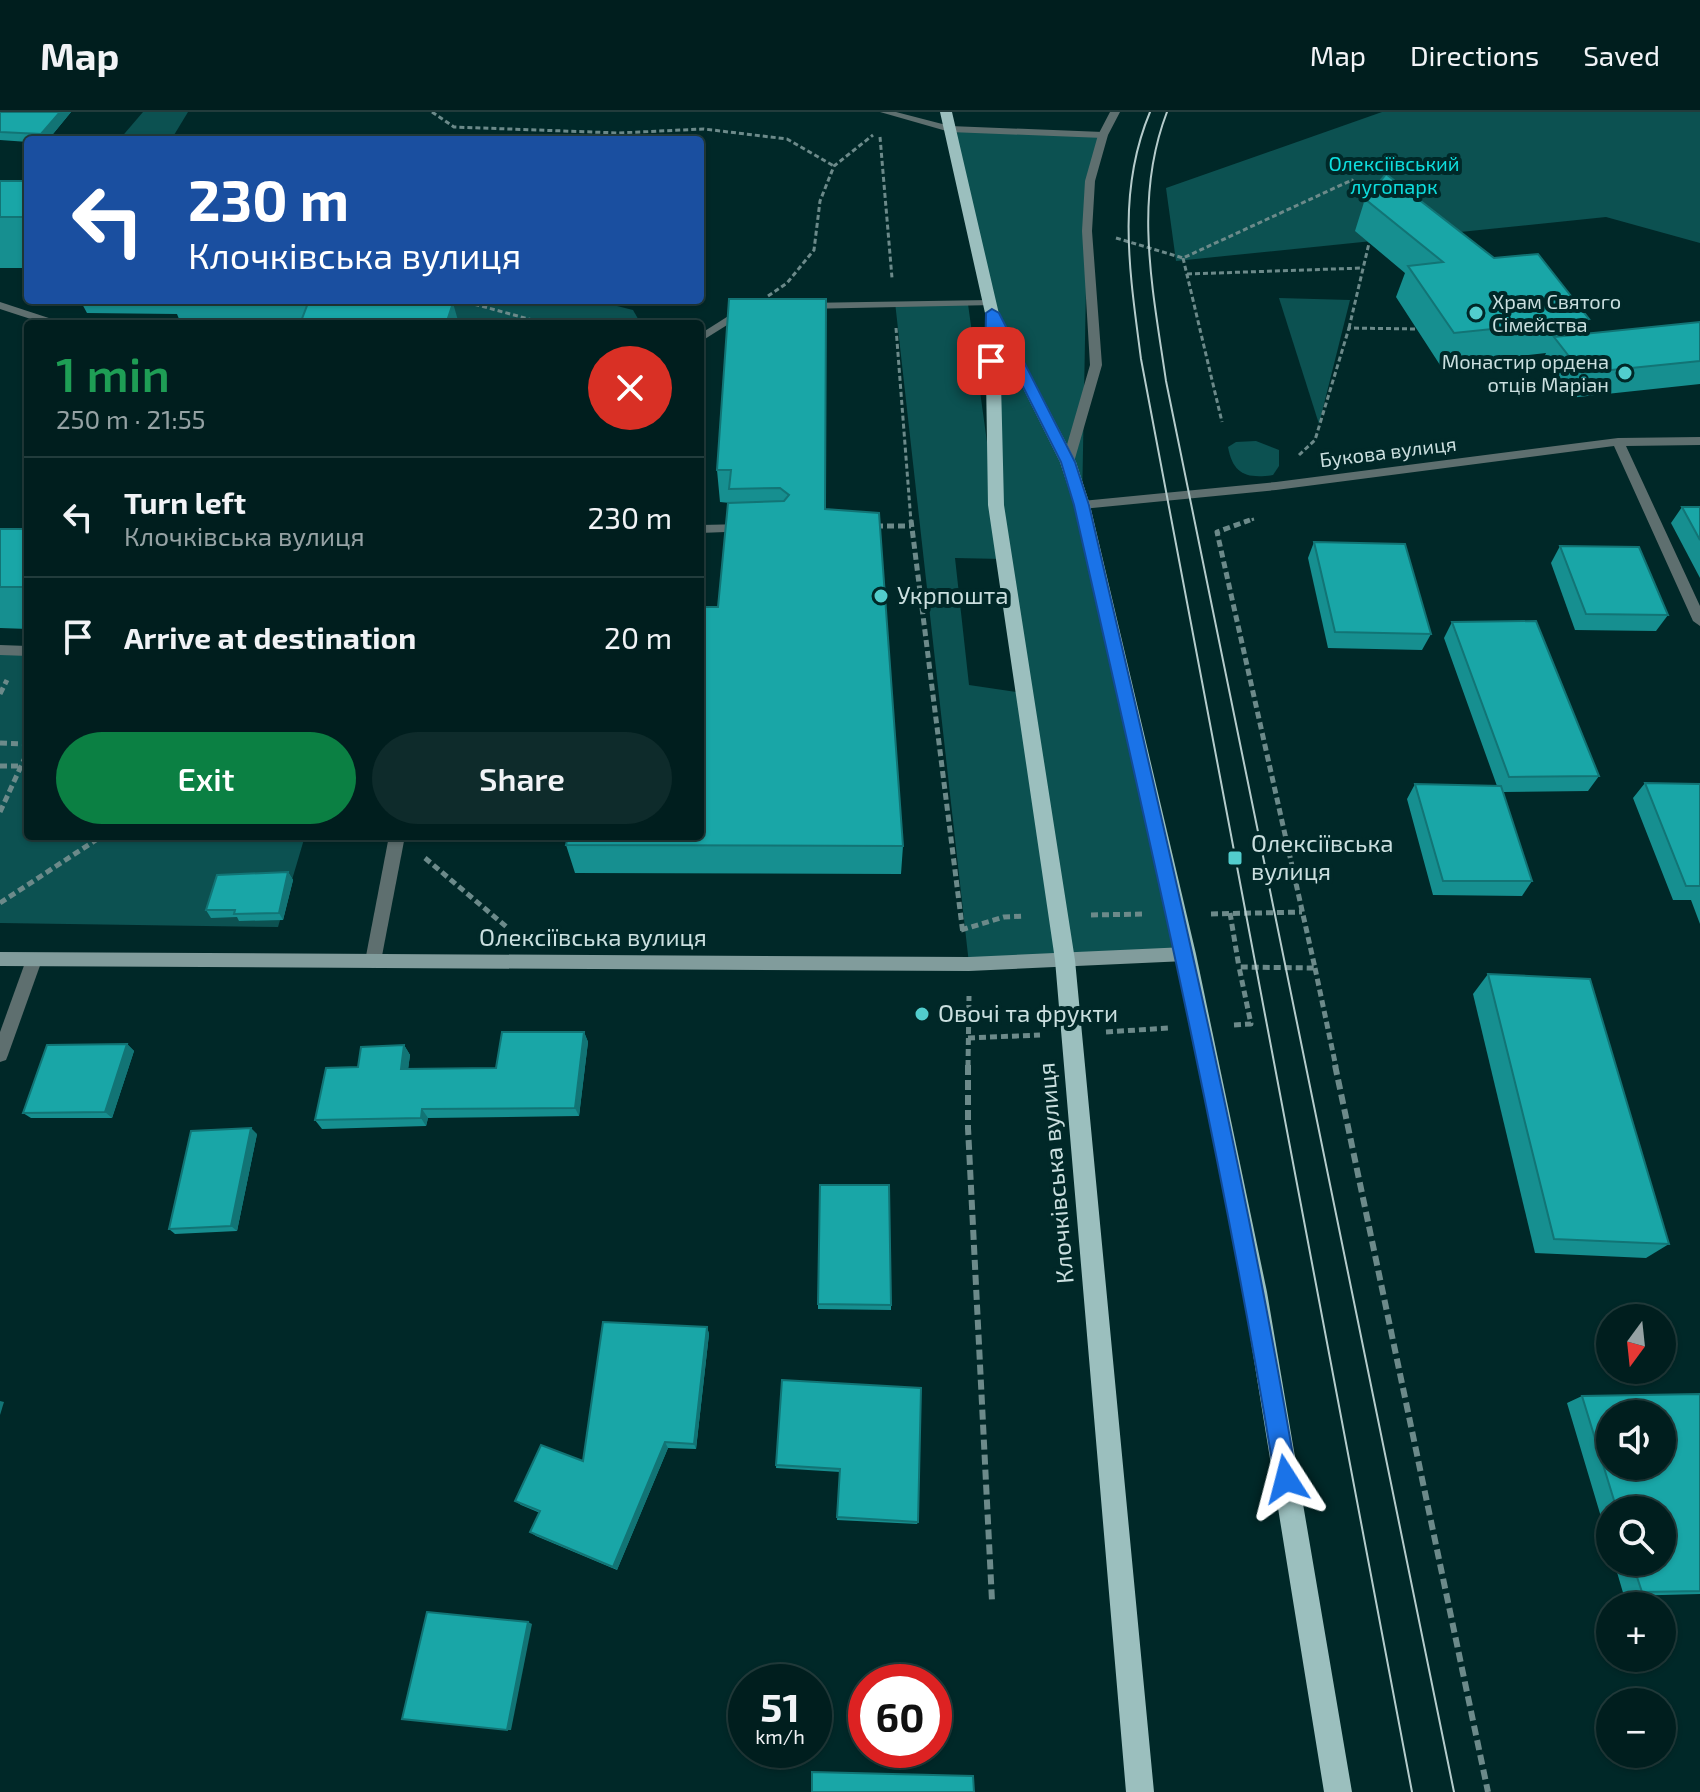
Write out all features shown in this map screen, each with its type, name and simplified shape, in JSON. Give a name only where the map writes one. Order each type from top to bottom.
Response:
[{"type":"main road","name":"Клочківська вулиця","points":[[946,112],[991,308],[996,505],[1065,960],[1140,1792]]},
{"type":"main road","name":"Клочківська вулиця","points":[[991,308],[1068,462],[1082,505],[1186,954],[1255,1292],[1338,1792]]},
{"type":"street","points":[[885,112],[950,129],[1103,135]]},
{"type":"street","points":[[1068,462],[1096,365],[1087,231],[1090,181],[1103,135],[1115,112]]},
{"type":"street","points":[[785,307],[895,302],[991,308]]},
{"type":"street","points":[[0,305],[45,320]]},
{"type":"street","points":[[704,336],[747,309],[760,308]]},
{"type":"street","name":"Букова вулиця","points":[[1082,505],[1276,486],[1618,442],[1700,441]]},
{"type":"street","points":[[1618,442],[1700,621]]},
{"type":"street","points":[[704,529],[754,528]]},
{"type":"street","points":[[0,650],[24,651]]},
{"type":"street","points":[[373,961],[396,840]]},
{"type":"street","name":"Олексіївська вулиця","points":[[0,959],[969,964],[1186,954]]},
{"type":"street","points":[[0,1055],[34,960]]},
{"type":"path","points":[[432,112],[454,127],[619,133],[704,129],[787,139],[834,166]]},
{"type":"path","points":[[747,309],[787,283],[814,250],[820,201],[834,166],[880,130],[911,526],[962,930],[969,964],[968,1128],[992,1601]]},
{"type":"path","points":[[1087,231],[1183,258],[1352,180],[1364,196],[1366,210]]},
{"type":"path","points":[[1371,238],[1349,328],[1315,440],[1278,476],[1278,510],[1217,532],[1315,968],[1488,1792]]},
{"type":"path","points":[[1183,258],[1222,422]]},
{"type":"path","points":[[1187,274],[1363,268]]},
{"type":"path","points":[[474,304],[532,320]]},
{"type":"path","points":[[1349,328],[1417,329]]},
{"type":"path","points":[[868,527],[911,526]]},
{"type":"path","points":[[0,743],[24,744]]},
{"type":"path","points":[[0,812],[24,760]]},
{"type":"path","points":[[0,766],[21,766]]},
{"type":"path","points":[[0,903],[96,840]]},
{"type":"path","points":[[423,856],[516,935]]},
{"type":"path","points":[[962,930],[1004,917],[1302,912]]},
{"type":"path","points":[[968,1038],[1251,1024],[1230,913]]},
{"type":"path","points":[[1239,967],[1315,968]]},
{"type":"green space","points":[[143,112],[188,112],[173,136],[122,136]]},
{"type":"green space","name":"Олексіївський лугопарк","points":[[1382,112],[1700,112],[1700,243],[1606,217],[1176,261],[1166,188]]},
{"type":"green space","points":[[950,129],[1103,135],[1090,181],[1087,231],[1082,505],[1186,954],[969,964],[895,302],[968,304],[994,493],[992,313]],"holes":[[[955,558],[1003,559],[1024,693],[969,685]]]},
{"type":"green space","points":[[1279,298],[1350,300],[1319,424]]},
{"type":"green space","points":[[347,304],[609,304],[633,310],[639,320],[397,320]]},
{"type":"green space","points":[[1256,441],[1279,450],[1279,466],[1273,475],[1248,475],[1233,463],[1228,447],[1236,442]]},
{"type":"green space","points":[[0,654],[24,654],[24,840],[304,840],[278,927],[0,923]]},
{"type":"building","points":[[0,112],[60,112],[41,134],[0,132]]},
{"type":"building","points":[[1386,174],[1494,258],[1538,254],[1589,319],[1454,333],[1408,266],[1443,262],[1365,199]]},
{"type":"building","points":[[0,181],[24,181],[24,217],[0,217]]},
{"type":"building","points":[[729,299],[826,299],[825,509],[879,513],[903,846],[566,845],[567,840],[704,840],[704,607],[718,607],[728,503],[784,501],[789,495],[780,488],[729,489],[731,470],[717,470]]},
{"type":"building","points":[[308,304],[453,304],[447,320],[302,320]]},
{"type":"building","points":[[1700,322],[1700,361],[1582,373],[1554,337]]},
{"type":"building","points":[[1682,507],[1700,507],[1700,540]]},
{"type":"building","points":[[0,529],[24,529],[24,587],[0,587]]},
{"type":"building","points":[[1314,542],[1405,544],[1431,634],[1335,632]]},
{"type":"building","points":[[1560,546],[1639,547],[1668,615],[1586,614]]},
{"type":"building","points":[[1536,621],[1599,776],[1509,777],[1452,622]]},
{"type":"building","points":[[1645,783],[1700,784],[1700,886],[1686,886]]},
{"type":"building","points":[[1415,784],[1501,786],[1532,881],[1443,881]]},
{"type":"building","points":[[288,872],[279,913],[234,914],[235,910],[206,910],[217,875]]},
{"type":"building","points":[[1488,974],[1590,979],[1669,1244],[1554,1239]]},
{"type":"building","points":[[502,1032],[584,1032],[575,1108],[422,1109],[421,1118],[315,1120],[326,1068],[358,1067],[361,1047],[404,1045],[401,1069],[496,1068]]},
{"type":"building","points":[[127,1044],[105,1112],[23,1113],[47,1045]]},
{"type":"building","points":[[251,1128],[231,1226],[169,1229],[191,1131]]},
{"type":"building","points":[[820,1185],[889,1185],[891,1305],[818,1304]]},
{"type":"building","points":[[603,1322],[707,1327],[694,1444],[665,1442],[613,1567],[530,1532],[540,1511],[515,1501],[541,1445],[583,1461]]},
{"type":"building","points":[[782,1380],[921,1388],[918,1522],[837,1517],[840,1469],[776,1465]]},
{"type":"building","points":[[1700,1394],[1700,1591],[1642,1592],[1637,1576],[1676,1576],[1676,1496],[1613,1496],[1608,1480],[1676,1480],[1676,1400],[1596,1400],[1596,1442],[1582,1396]]},
{"type":"building","points":[[427,1612],[528,1622],[507,1730],[402,1719]]},
{"type":"building","points":[[812,1772],[973,1776],[974,1792],[812,1792]]},
{"type":"tram line","points":[[1150,112],[1139,142],[1129,203],[1130,265],[1141,359],[1412,1792]]},
{"type":"tram line","points":[[1167,112],[1157,145],[1148,212],[1152,280],[1166,381],[1454,1792]]},
{"type":"place","name":"Храм Святого Сімейства","points":[[1476,313]]},
{"type":"place","name":"Монастир ордена отців Маріан","points":[[1625,373]]},
{"type":"place","name":"Укрпошта","points":[[881,596]]},
{"type":"place","name":"Олексіївська вулиця","points":[[1235,858]]},
{"type":"place","name":"Овочі та фрукти","points":[[922,1014]]},
{"type":"route","points":[[991,361],[992,313],[1068,462],[1082,505],[1206,1048],[1255,1292],[1286,1479]]}]
